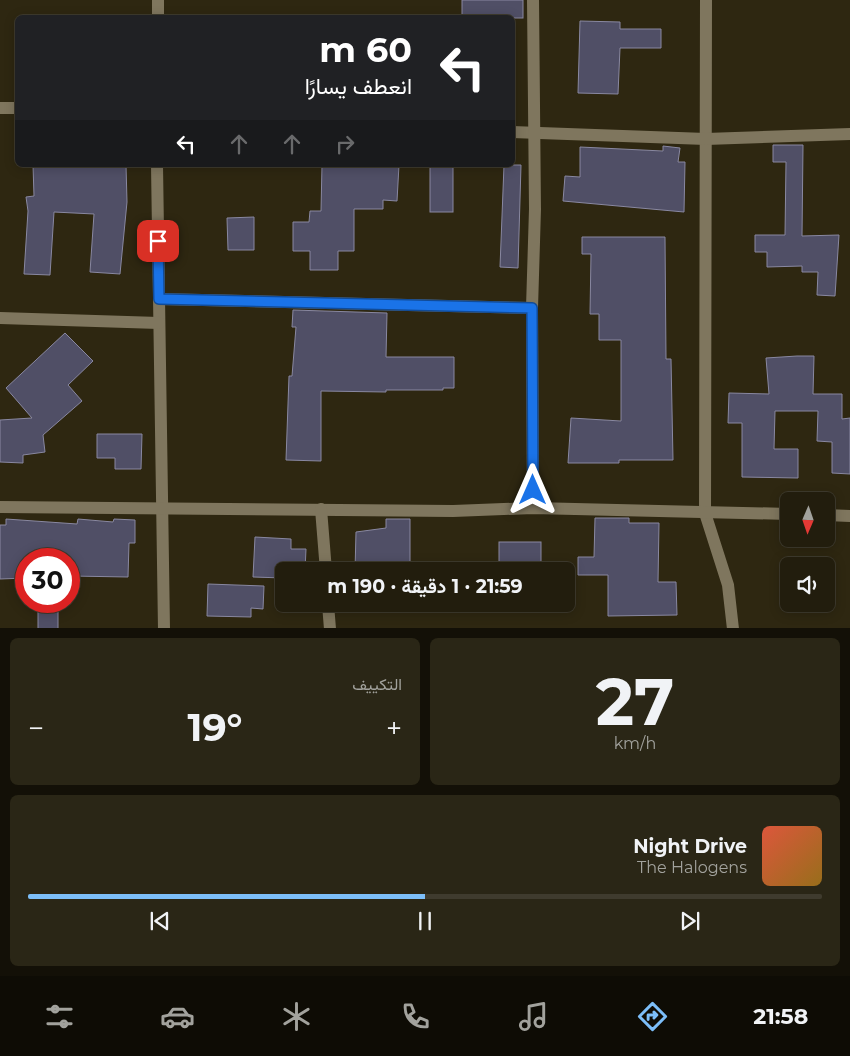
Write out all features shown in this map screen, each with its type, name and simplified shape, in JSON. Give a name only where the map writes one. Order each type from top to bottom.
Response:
[{"type":"street","points":[[158,0],[158,15]]},
{"type":"street","points":[[533,0],[535,210],[532,308],[533,508]]},
{"type":"street","points":[[706,0],[705,513],[728,585],[733,628]]},
{"type":"street","points":[[0,108],[15,108]]},
{"type":"street","points":[[515,132],[706,139],[850,134]]},
{"type":"street","points":[[157,167],[164,628]]},
{"type":"street","points":[[159,299],[532,308]]},
{"type":"street","points":[[0,318],[159,323]]},
{"type":"street","points":[[0,507],[162,510],[321,509],[453,511],[533,508],[780,514]]},
{"type":"street","points":[[321,509],[325,562]]},
{"type":"street","points":[[835,515],[850,516]]},
{"type":"street","points":[[329,612],[330,628]]},
{"type":"building","points":[[462,0],[523,0],[523,18],[515,18],[515,15],[462,15]]},
{"type":"building","points":[[580,21],[620,22],[620,29],[661,29],[661,48],[620,48],[618,94],[578,93]]},
{"type":"building","points":[[773,145],[803,145],[802,236],[839,235],[835,296],[817,295],[818,272],[802,272],[802,266],[767,267],[767,252],[755,252],[755,235],[785,235],[786,162],[773,162]]},
{"type":"building","points":[[663,146],[680,148],[678,162],[685,162],[684,212],[563,201],[565,176],[580,177],[580,147],[663,151]]},
{"type":"building","points":[[521,165],[518,268],[500,267],[504,167]]},
{"type":"building","points":[[33,167],[126,167],[127,202],[120,274],[90,272],[94,214],[54,212],[50,275],[24,274],[28,211],[26,197],[34,196]]},
{"type":"building","points":[[322,167],[399,167],[397,201],[383,200],[383,209],[354,209],[354,251],[338,251],[338,270],[310,270],[310,251],[293,251],[293,222],[309,222],[310,211],[321,211]]},
{"type":"building","points":[[430,167],[453,167],[453,212],[430,212]]},
{"type":"building","points":[[254,217],[254,250],[228,250],[227,218]]},
{"type":"building","points":[[582,237],[665,237],[666,359],[671,359],[673,460],[619,460],[619,463],[568,463],[571,418],[621,421],[621,340],[599,340],[599,314],[590,314],[591,254],[582,254]]},
{"type":"building","points":[[293,310],[387,313],[386,357],[454,357],[454,388],[443,388],[443,390],[386,390],[386,392],[321,391],[321,461],[286,460],[289,376],[292,376],[296,327],[292,327]]},
{"type":"building","points":[[65,333],[93,361],[68,385],[82,401],[43,435],[45,452],[23,455],[23,463],[0,462],[0,420],[32,418],[6,388]]},
{"type":"building","points":[[814,356],[813,394],[842,394],[842,419],[850,418],[850,474],[832,473],[832,442],[817,441],[818,411],[775,411],[774,449],[798,449],[798,478],[742,477],[742,423],[728,423],[729,393],[769,394],[766,358]]},
{"type":"building","points":[[97,434],[142,434],[141,469],[115,469],[115,458],[97,458]]},
{"type":"building","points":[[595,518],[629,518],[629,523],[659,523],[658,582],[676,582],[677,615],[608,616],[608,575],[578,575],[578,557],[594,557]]},
{"type":"building","points":[[6,519],[77,524],[78,519],[113,522],[114,519],[135,520],[135,543],[129,543],[128,577],[80,576],[80,548],[15,548],[15,578],[0,579],[0,525],[6,525]]},
{"type":"building","points":[[386,519],[410,519],[410,562],[355,562],[356,532],[386,528]]},
{"type":"building","points":[[255,537],[291,539],[291,549],[306,549],[305,562],[275,562],[275,578],[253,577]]},
{"type":"building","points":[[499,542],[541,542],[541,562],[499,562]]},
{"type":"building","points":[[208,584],[264,586],[263,609],[251,608],[251,617],[207,616]]},
{"type":"building","points":[[38,613],[58,613],[58,628],[38,628]]},
{"type":"route","points":[[158,241],[159,299],[532,308],[533,490]]}]
